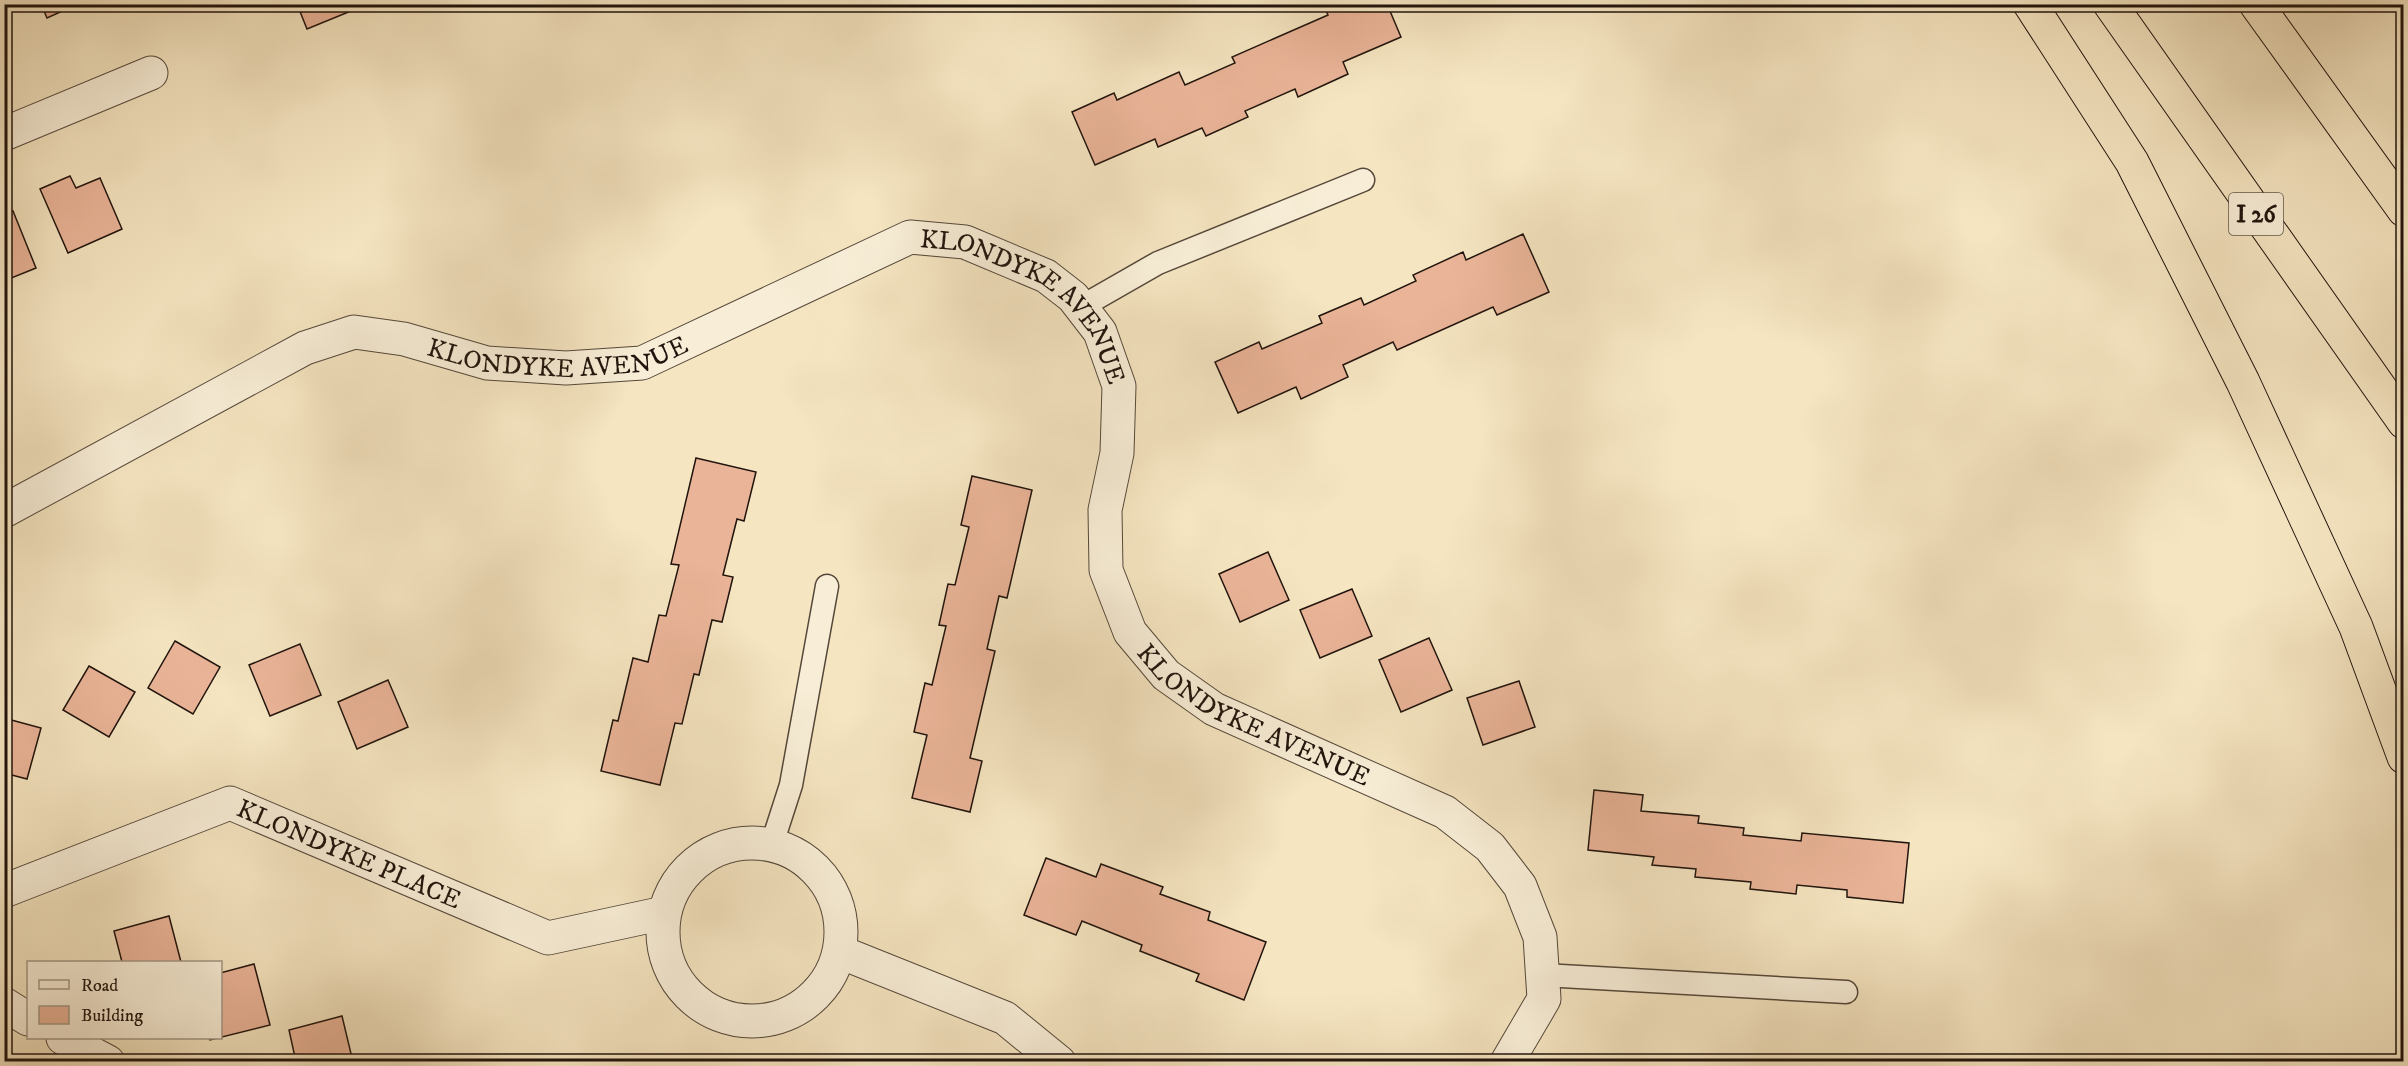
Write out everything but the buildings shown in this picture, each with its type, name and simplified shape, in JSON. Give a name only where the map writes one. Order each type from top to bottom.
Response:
[{"type":"highway","points":[[2030,4],[2132,162],[2243,382],[2356,627],[2403,757]]},
{"type":"highway","name":"I 26","points":[[2110,4],[2403,422]]},
{"type":"highway","points":[[2256,4],[2403,210]]},
{"type":"street","points":[[4,134],[151,73]]},
{"type":"street","name":"KLONDYKE AVENUE","points":[[4,511],[305,348],[354,332],[404,339],[487,363],[566,368],[642,363],[910,237],[965,242],[1046,276],[1073,297],[1100,332],[1119,386],[1117,453],[1106,510],[1106,570],[1130,632],[1166,675],[1214,709],[1445,812],[1490,848],[1520,886],[1540,937],[1544,999],[1507,1062]]},
{"type":"street","name":"KLONDYKE PLACE","points":[[4,891],[230,803],[549,938],[664,913]]},
{"type":"street","points":[[737,843],[772,844],[804,858],[828,884],[841,917],[840,952],[826,984],[800,1008],[767,1021],[732,1021],[700,1006],[676,981],[663,948],[664,913],[679,880],[704,856],[737,843]]},
{"type":"street","points":[[840,952],[1005,1018],[1059,1062]]},
{"type":"street","points":[[4,1004],[27,1018]]},
{"type":"street","points":[[65,1039],[108,1062]]},
{"type":"lane","points":[[1081,308],[1158,263],[1363,180]]},
{"type":"lane","points":[[772,844],[791,785],[827,586]]},
{"type":"lane","points":[[1542,975],[1846,992]]}]
